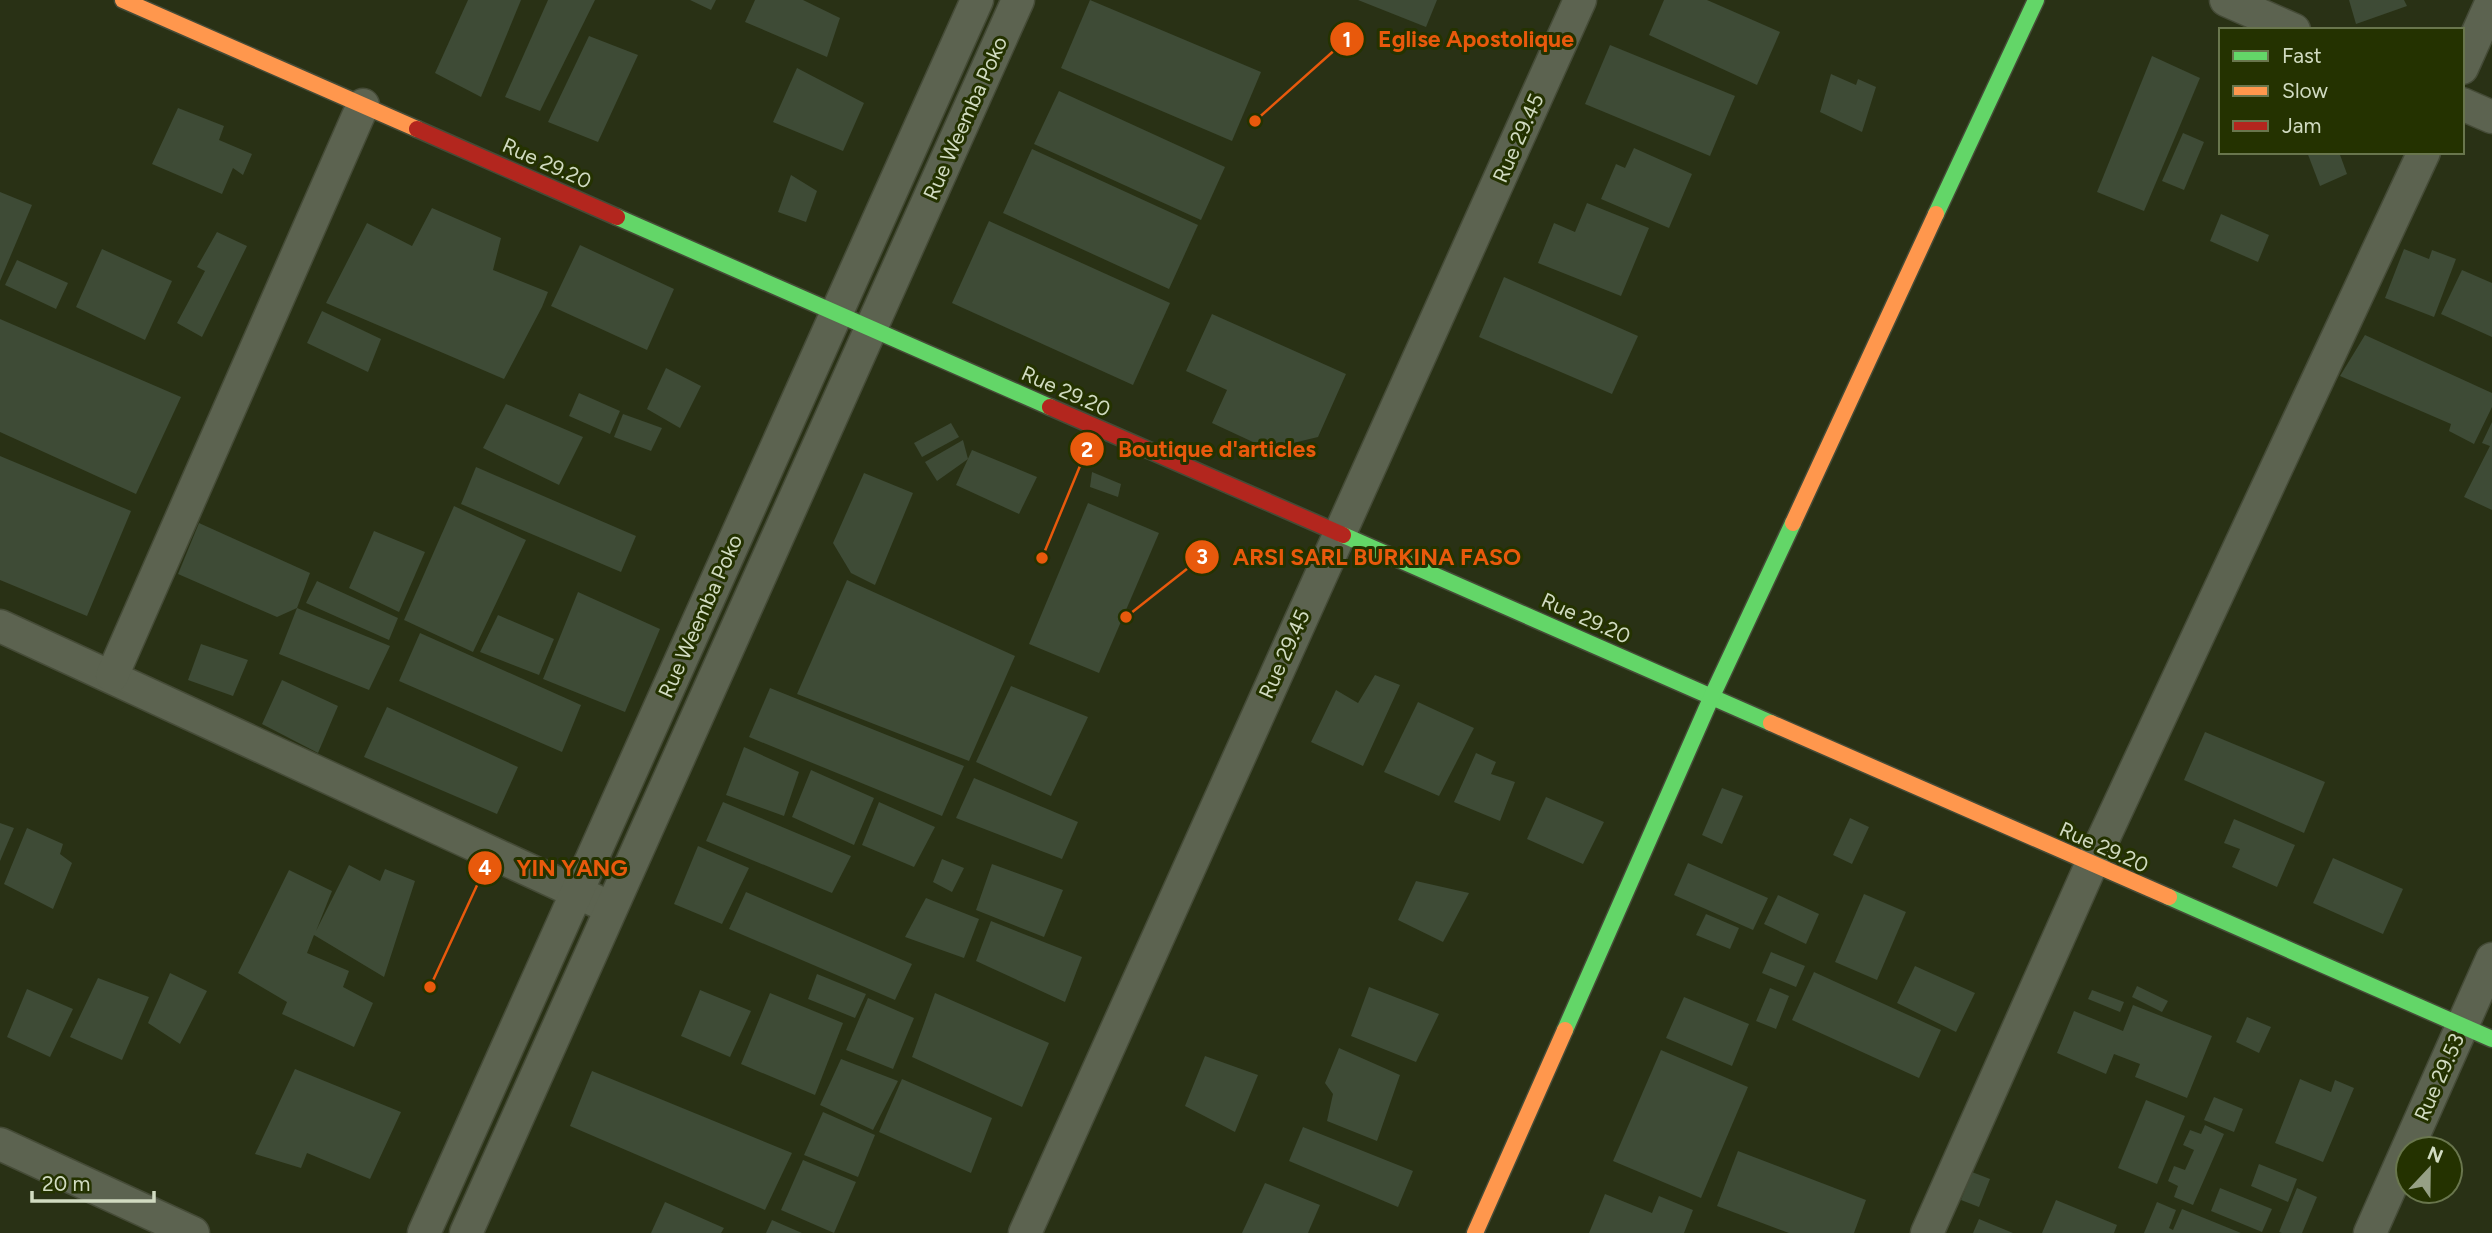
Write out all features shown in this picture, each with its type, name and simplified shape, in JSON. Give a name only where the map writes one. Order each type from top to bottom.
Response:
[{"type":"street","name":"Rue 29.20","points":[[123,0],[2492,1039]]},
{"type":"street","name":"Rue Weemba Poko","points":[[424,1233],[977,0]]},
{"type":"street","name":"Rue Weemba Poko","points":[[466,1233],[1018,0]]},
{"type":"street","name":"Rue 29.45","points":[[1025,1233],[1580,0]]},
{"type":"street","points":[[1475,1233],[1712,696],[2036,0]]},
{"type":"street","points":[[2226,0],[2289,28]]},
{"type":"street","points":[[2464,64],[2492,1]]},
{"type":"street","points":[[112,676],[363,105]]},
{"type":"street","points":[[2464,105],[2492,117]]},
{"type":"street","points":[[1927,1233],[2091,864],[2423,154]]},
{"type":"street","points":[[0,626],[611,908]]},
{"type":"street","name":"Rue 29.53","points":[[2370,1233],[2492,959]]},
{"type":"street","points":[[0,1144],[194,1233]]},
{"type":"building","points":[[468,0],[521,0],[481,97],[435,73]]},
{"type":"building","points":[[548,0],[595,0],[540,111],[505,97]]},
{"type":"building","points":[[690,0],[716,0],[711,10]]},
{"type":"building","points":[[755,0],[803,0],[840,18],[827,57],[745,22]]},
{"type":"building","points":[[1090,0],[1261,72],[1232,141],[1061,68]]},
{"type":"building","points":[[1358,0],[1437,0],[1426,27]]},
{"type":"building","points":[[1664,0],[1707,0],[1780,32],[1757,85],[1649,35]]},
{"type":"building","points":[[2349,0],[2404,0],[2407,6],[2356,24]]},
{"type":"building","points":[[589,36],[638,55],[598,142],[548,122]]},
{"type":"building","points":[[1610,45],[1735,96],[1710,156],[1585,104]]},
{"type":"building","points":[[2152,56],[2200,78],[2144,211],[2097,192]]},
{"type":"building","points":[[797,68],[864,103],[843,151],[773,122]]},
{"type":"building","points":[[1831,74],[1856,85],[1858,79],[1876,87],[1862,132],[1820,112]]},
{"type":"building","points":[[1059,91],[1225,167],[1201,220],[1034,144]]},
{"type":"building","points":[[178,108],[224,126],[219,140],[252,154],[243,175],[233,168],[222,194],[152,164]]},
{"type":"building","points":[[2183,133],[2204,142],[2184,190],[2162,181]]},
{"type":"building","points":[[1634,148],[1692,174],[1669,228],[1601,199],[1616,164],[1625,168]]},
{"type":"building","points":[[1032,149],[1198,225],[1169,289],[1003,213]]},
{"type":"building","points":[[2308,154],[2340,154],[2347,174],[2320,186]]},
{"type":"building","points":[[791,175],[817,191],[806,222],[778,212]]},
{"type":"building","points":[[0,192],[32,205],[0,281]]},
{"type":"building","points":[[1587,203],[1649,228],[1621,296],[1538,263],[1554,223],[1575,232]]},
{"type":"building","points":[[432,208],[501,238],[493,270],[548,292],[504,379],[326,303],[367,223],[412,246]]},
{"type":"building","points":[[2221,214],[2269,235],[2258,262],[2210,241]]},
{"type":"building","points":[[989,221],[1170,303],[1133,385],[952,303]]},
{"type":"building","points":[[217,232],[247,246],[202,337],[177,323],[205,271],[197,267]]},
{"type":"building","points":[[580,245],[674,289],[647,350],[551,306]]},
{"type":"building","points":[[102,249],[172,281],[145,340],[76,307]]},
{"type":"building","points":[[2404,249],[2429,259],[2432,250],[2456,259],[2434,317],[2385,298]]},
{"type":"building","points":[[17,260],[68,283],[56,309],[5,285]]},
{"type":"building","points":[[2462,270],[2492,283],[2492,337],[2441,314]]},
{"type":"building","points":[[1504,277],[1638,336],[1612,394],[1479,337]]},
{"type":"building","points":[[322,311],[381,339],[368,372],[307,343]]},
{"type":"building","points":[[1212,314],[1346,374],[1318,437],[1268,449],[1212,423],[1227,390],[1186,371]]},
{"type":"building","points":[[0,319],[181,397],[136,494],[0,432]]},
{"type":"building","points":[[2365,335],[2492,393],[2492,407],[2474,444],[2449,431],[2451,424],[2340,376]]},
{"type":"building","points":[[666,368],[701,386],[680,428],[647,409]]},
{"type":"building","points":[[579,393],[620,411],[610,434],[569,416]]},
{"type":"building","points":[[506,404],[583,437],[559,485],[483,448]]},
{"type":"building","points":[[623,414],[662,428],[651,451],[614,437]]},
{"type":"building","points":[[2492,422],[2492,510],[2464,497],[2490,446],[2482,443]]},
{"type":"building","points":[[951,423],[959,437],[922,457],[914,443]]},
{"type":"building","points":[[963,440],[968,459],[937,481],[925,462]]},
{"type":"building","points":[[972,450],[1037,477],[1019,514],[956,485]]},
{"type":"building","points":[[0,456],[131,511],[87,616],[0,580]]},
{"type":"building","points":[[476,467],[636,536],[621,572],[461,504]]},
{"type":"building","points":[[1092,472],[1121,484],[1118,497],[1090,487]]},
{"type":"building","points":[[864,473],[913,493],[875,585],[851,573],[833,543]]},
{"type":"building","points":[[1088,503],[1159,533],[1099,673],[1029,644]]},
{"type":"building","points":[[454,506],[526,540],[473,652],[404,620]]},
{"type":"building","points":[[199,523],[310,573],[297,608],[277,617],[178,574]]},
{"type":"building","points":[[374,531],[425,552],[399,612],[349,588]]},
{"type":"building","points":[[847,580],[1015,656],[969,761],[797,694]]},
{"type":"building","points":[[317,581],[398,618],[389,640],[306,603]]},
{"type":"building","points":[[578,592],[660,629],[625,712],[543,679]]},
{"type":"building","points":[[297,608],[390,646],[369,690],[279,654]]},
{"type":"building","points":[[498,615],[554,639],[539,675],[480,652]]},
{"type":"building","points":[[420,633],[581,705],[562,752],[399,681]]},
{"type":"building","points":[[201,644],[248,660],[233,696],[188,680]]},
{"type":"building","points":[[1375,675],[1400,685],[1363,766],[1311,742],[1336,690],[1358,703]]},
{"type":"building","points":[[282,680],[338,706],[318,753],[262,724]]},
{"type":"building","points":[[1011,686],[1088,717],[1051,796],[976,762]]},
{"type":"building","points":[[770,688],[964,766],[942,816],[749,737]]},
{"type":"building","points":[[1418,702],[1474,728],[1439,796],[1384,772]]},
{"type":"building","points":[[387,707],[518,767],[497,814],[364,757]]},
{"type":"building","points":[[2205,732],[2325,782],[2304,833],[2184,780]]},
{"type":"building","points":[[744,747],[799,772],[784,816],[726,795]]},
{"type":"building","points":[[1476,753],[1496,762],[1491,774],[1515,782],[1500,821],[1454,802]]},
{"type":"building","points":[[811,770],[874,798],[854,845],[792,817]]},
{"type":"building","points":[[974,778],[1078,822],[1062,859],[956,818]]},
{"type":"building","points":[[1722,788],[1743,796],[1722,844],[1702,835]]},
{"type":"building","points":[[1546,797],[1604,822],[1583,864],[1527,839]]},
{"type":"building","points":[[723,802],[851,856],[832,893],[706,841]]},
{"type":"building","points":[[879,802],[935,827],[914,867],[862,845]]},
{"type":"building","points":[[1850,818],[1869,827],[1852,864],[1833,855]]},
{"type":"building","points":[[2234,819],[2295,845],[2277,887],[2232,867],[2240,849],[2224,843]]},
{"type":"building","points":[[0,823],[14,828],[0,861]]},
{"type":"building","points":[[27,828],[63,844],[60,854],[72,863],[53,909],[4,884]]},
{"type":"building","points":[[698,846],[749,868],[722,924],[674,904]]},
{"type":"building","points":[[2333,858],[2403,889],[2383,934],[2313,903]]},
{"type":"building","points":[[942,859],[964,868],[952,892],[933,882]]},
{"type":"building","points":[[1688,863],[1768,898],[1753,930],[1674,895]]},
{"type":"building","points":[[992,864],[1063,890],[1044,937],[976,910]]},
{"type":"building","points":[[349,865],[380,881],[385,869],[415,881],[384,977],[314,935],[307,953],[349,971],[343,987],[373,1003],[354,1047],[282,1014],[287,1002],[238,973],[289,870],[332,891],[316,931]]},
{"type":"building","points":[[1416,881],[1469,893],[1443,942],[1398,920]]},
{"type":"building","points":[[746,892],[912,964],[895,1000],[729,929]]},
{"type":"building","points":[[1864,894],[1906,912],[1877,980],[1835,962]]},
{"type":"building","points":[[1778,895],[1819,914],[1806,944],[1764,924]]},
{"type":"building","points":[[926,898],[979,919],[964,958],[905,937]]},
{"type":"building","points":[[1706,914],[1739,928],[1730,949],[1696,935]]},
{"type":"building","points":[[991,921],[1082,957],[1065,1002],[976,961]]},
{"type":"building","points":[[1771,952],[1805,966],[1796,987],[1762,973]]},
{"type":"building","points":[[1915,966],[1975,993],[1956,1032],[1897,1003]]},
{"type":"building","points":[[1814,972],[1941,1030],[1919,1078],[1792,1020]]},
{"type":"building","points":[[170,973],[207,991],[180,1044],[148,1023]]},
{"type":"building","points":[[817,974],[866,994],[855,1018],[808,999]]},
{"type":"building","points":[[98,978],[149,997],[122,1060],[70,1037]]},
{"type":"building","points":[[2137,986],[2168,1001],[2162,1012],[2132,997]]},
{"type":"building","points":[[1369,987],[1439,1014],[1416,1062],[1351,1036]]},
{"type":"building","points":[[1770,988],[1789,996],[1776,1029],[1756,1021]]},
{"type":"building","points":[[27,989],[73,1009],[50,1057],[7,1037]]},
{"type":"building","points":[[700,990],[751,1011],[730,1057],[681,1036]]},
{"type":"building","points":[[2092,990],[2124,1002],[2120,1012],[2088,999]]},
{"type":"building","points":[[770,993],[843,1023],[815,1095],[741,1064]]},
{"type":"building","points":[[935,993],[1049,1043],[1022,1107],[912,1057]]},
{"type":"building","points":[[1684,997],[1749,1024],[1732,1066],[1666,1038]]},
{"type":"building","points":[[868,998],[914,1018],[893,1069],[846,1050]]},
{"type":"building","points":[[2133,1005],[2212,1036],[2187,1098],[2135,1077],[2140,1064],[2114,1054],[2106,1074],[2057,1053],[2074,1011],[2123,1031]]},
{"type":"building","points":[[2247,1017],[2271,1027],[2259,1053],[2236,1042]]},
{"type":"building","points":[[1339,1048],[1400,1075],[1377,1141],[1327,1121],[1333,1094],[1325,1083]]},
{"type":"building","points":[[1661,1050],[1748,1087],[1701,1198],[1613,1161]]},
{"type":"building","points":[[1205,1056],[1258,1075],[1235,1132],[1185,1106]]},
{"type":"building","points":[[841,1059],[898,1081],[873,1130],[820,1105]]},
{"type":"building","points":[[295,1069],[401,1112],[370,1179],[307,1153],[301,1168],[255,1154]]},
{"type":"building","points":[[592,1071],[792,1153],[765,1210],[570,1126]]},
{"type":"building","points":[[902,1079],[992,1118],[971,1173],[879,1132]]},
{"type":"building","points":[[2300,1079],[2331,1092],[2335,1080],[2354,1088],[2323,1162],[2275,1143]]},
{"type":"building","points":[[2214,1097],[2243,1109],[2234,1132],[2204,1120]]},
{"type":"building","points":[[2146,1100],[2185,1116],[2157,1184],[2118,1168]]},
{"type":"building","points":[[823,1112],[875,1135],[858,1177],[804,1155]]},
{"type":"building","points":[[2205,1125],[2224,1134],[2193,1205],[2174,1197],[2178,1186],[2168,1181],[2174,1166],[2185,1170],[2194,1150],[2183,1145],[2190,1130],[2201,1134]]},
{"type":"building","points":[[1303,1127],[1413,1171],[1398,1207],[1289,1161]]},
{"type":"building","points":[[1738,1151],[1866,1200],[1854,1233],[1789,1233],[1717,1206]]},
{"type":"building","points":[[803,1160],[856,1182],[834,1233],[781,1210]]},
{"type":"building","points":[[2259,1164],[2297,1179],[2288,1202],[2251,1186]]},
{"type":"building","points":[[1972,1172],[1990,1179],[1979,1207],[1961,1200]]},
{"type":"building","points":[[1265,1183],[1320,1205],[1308,1233],[1242,1233]]},
{"type":"building","points":[[2220,1188],[2272,1209],[2262,1232],[2211,1211]]},
{"type":"building","points":[[2297,1188],[2317,1197],[2302,1233],[2279,1232]]},
{"type":"building","points":[[1605,1194],[1652,1213],[1659,1196],[1693,1210],[1684,1233],[1589,1233]]},
{"type":"building","points":[[2056,1200],[2117,1225],[2114,1233],[2042,1233]]},
{"type":"building","points":[[665,1202],[724,1228],[721,1233],[651,1233]]},
{"type":"building","points":[[2157,1202],[2176,1210],[2169,1228],[2173,1230],[2182,1209],[2241,1233],[2144,1233]]},
{"type":"building","points":[[1979,1219],[2013,1233],[1973,1233]]},
{"type":"building","points":[[772,1220],[802,1233],[766,1233]]},
{"type":"traffic: fast","points":[[1936,214],[2036,0]]},
{"type":"traffic: fast","points":[[617,217],[1050,407]]},
{"type":"traffic: fast","points":[[1565,1030],[1712,696],[1793,523]]},
{"type":"traffic: fast","points":[[1343,535],[1771,723]]},
{"type":"traffic: fast","points":[[2169,897],[2492,1039]]},
{"type":"traffic: slow","points":[[123,0],[417,129]]},
{"type":"traffic: slow","points":[[1793,523],[1936,214]]},
{"type":"traffic: slow","points":[[1771,723],[2169,897]]},
{"type":"traffic: slow","points":[[1475,1233],[1565,1030]]},
{"type":"traffic: jam","points":[[417,129],[617,217]]},
{"type":"traffic: jam","points":[[1050,407],[1343,535]]},
{"type":"place","name":"Eglise Apostolique","points":[[1255,121]]},
{"type":"place","name":"Boutique d'articles","points":[[1042,558]]},
{"type":"place","name":"ARSI SARL BURKINA FASO","points":[[1126,617]]},
{"type":"place","name":"YIN YANG","points":[[430,987]]}]
